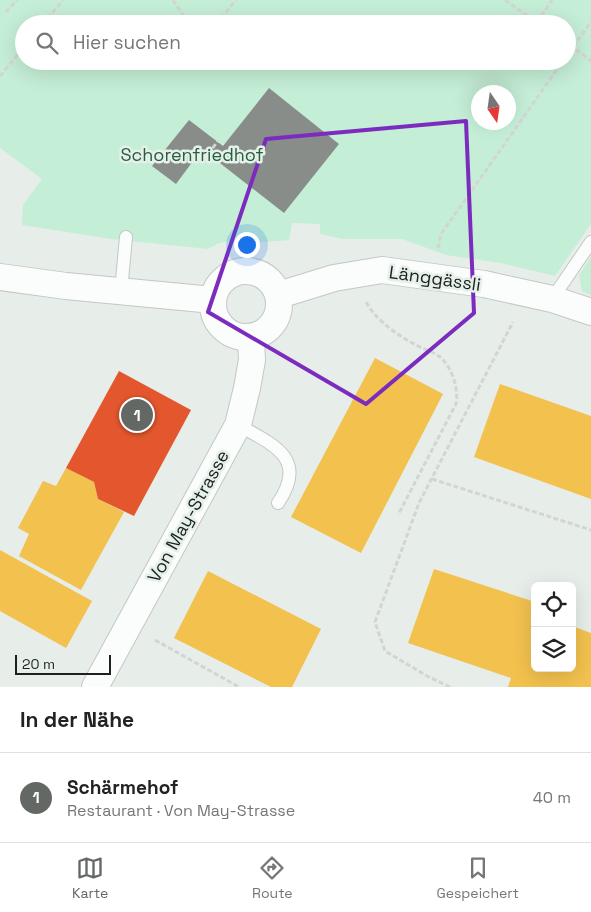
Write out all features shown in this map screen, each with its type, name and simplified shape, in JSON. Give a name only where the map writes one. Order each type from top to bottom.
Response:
[{"type":"street","points":[[244,270],[255,271],[266,276],[274,284],[279,295],[280,306],[277,318],[262,334],[251,337],[238,336],[227,332],[219,323],[214,312],[213,300],[216,289],[232,273],[244,270]]},
{"type":"street","name":"Länggässli","points":[[279,295],[334,278],[382,270],[484,284],[540,296],[591,312]]},
{"type":"street","points":[[0,277],[66,286],[213,300]]},
{"type":"street","name":"Von May-Strasse","points":[[95,687],[238,426],[252,360],[251,337]]},
{"type":"lane","points":[[121,290],[126,237]]},
{"type":"lane","points":[[540,296],[591,242]]},
{"type":"lane","points":[[238,426],[270,443],[282,453],[288,462],[289,473],[286,488],[278,503]]},
{"type":"path","points":[[6,12],[17,0]]},
{"type":"path","points":[[50,15],[63,0]]},
{"type":"path","points":[[173,0],[183,15]]},
{"type":"path","points":[[224,15],[236,0]]},
{"type":"path","points":[[505,0],[527,15]]},
{"type":"path","points":[[543,15],[552,0]]},
{"type":"path","points":[[576,44],[591,22]]},
{"type":"path","points":[[576,50],[591,61]]},
{"type":"path","points":[[0,76],[15,58]]},
{"type":"path","points":[[433,276],[441,234],[557,70]]},
{"type":"path","points":[[208,154],[218,141]]},
{"type":"path","points":[[355,273],[368,304],[377,315],[396,334],[440,357],[447,366],[457,391],[456,404],[398,515]]},
{"type":"path","points":[[450,687],[426,676],[385,651],[375,622],[420,503],[432,479],[540,296]]},
{"type":"path","points":[[432,479],[591,530]]},
{"type":"path","points":[[128,625],[239,687]]},
{"type":"highlighted area","points":[[466,121],[474,313],[366,404],[208,312],[266,139]]},
{"type":"green space","name":"Schorenfriedhof","points":[[0,0],[591,0],[591,224],[555,276],[501,263],[446,255],[402,239],[343,239],[320,234],[320,224],[292,223],[289,240],[253,243],[243,239],[219,243],[208,249],[111,239],[22,225],[23,205],[42,179],[0,148]]},
{"type":"green space","points":[[591,257],[591,295],[582,291],[579,275]]},
{"type":"building: Wohnen","points":[[375,358],[443,394],[361,553],[291,517]]},
{"type":"building: Wohnen","points":[[500,384],[591,416],[591,499],[474,457]]},
{"type":"building: Wohnen","points":[[66,468],[94,482],[98,499],[124,512],[81,590],[19,556],[29,534],[18,528],[43,481],[56,486]]},
{"type":"building: Wohnen","points":[[0,550],[92,601],[66,648],[0,611]]},
{"type":"building: Wohnen","points":[[434,569],[531,601],[531,672],[576,672],[576,627],[591,633],[591,687],[508,687],[511,678],[408,643]]},
{"type":"building: Wohnen","points":[[208,571],[321,629],[292,687],[271,687],[174,638]]},
{"type":"building: Handel","points":[[119,371],[191,410],[134,516],[98,499],[94,482],[66,468]]},
{"type":"building: Sonstige","points":[[269,88],[339,144],[284,213],[202,149],[176,184],[152,166],[189,120],[223,146]]},
{"type":"place","name":"Schärmehof","points":[[137,415]]}]
